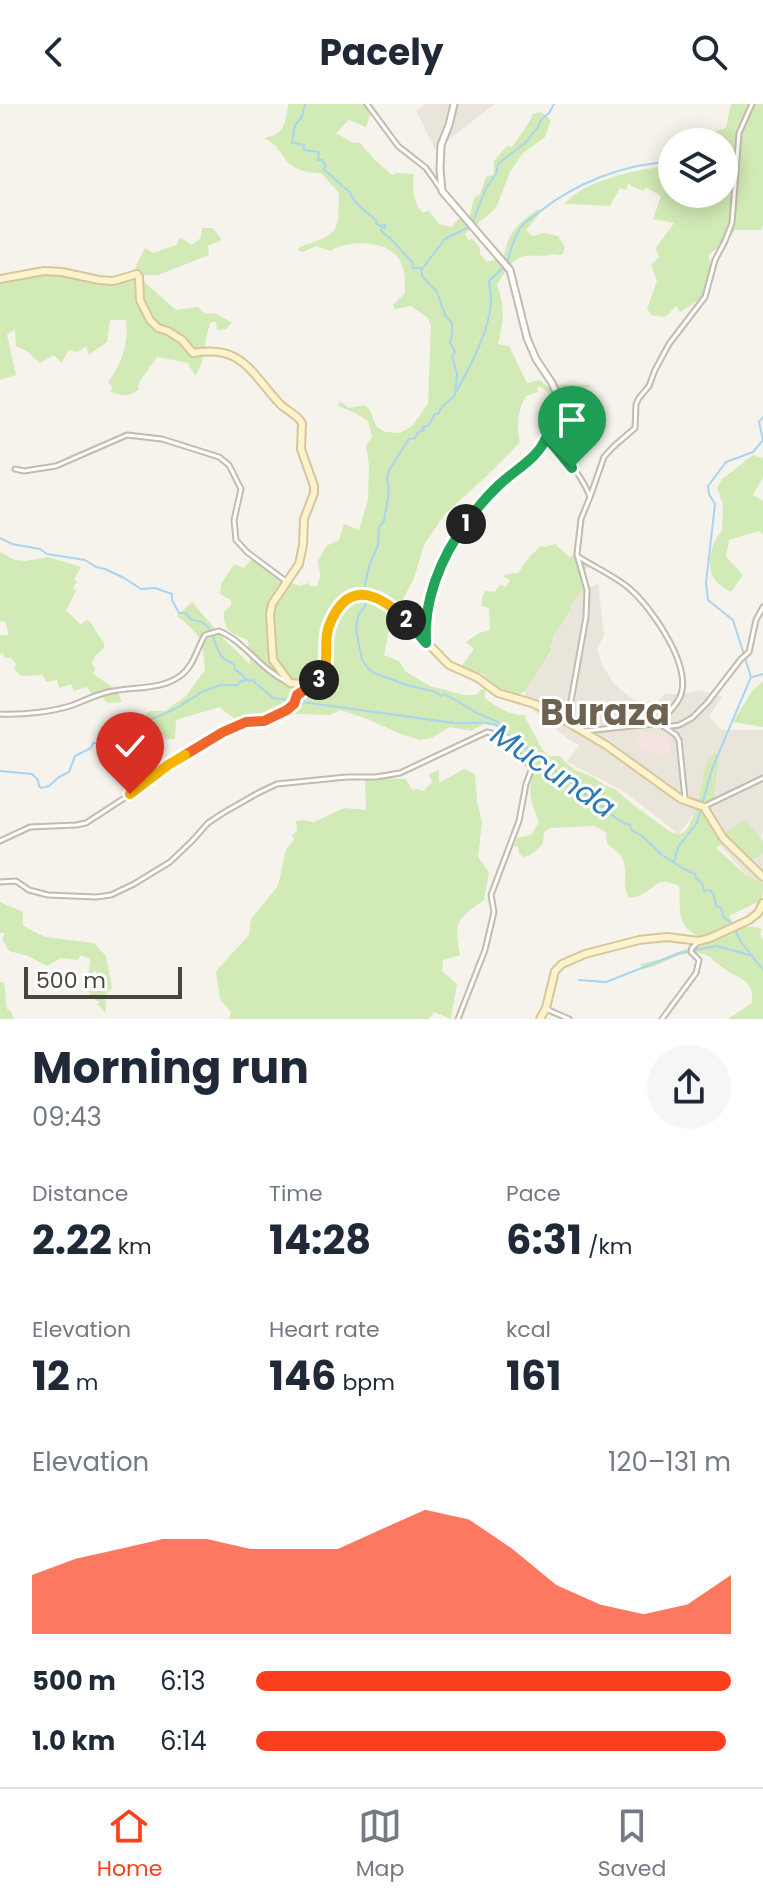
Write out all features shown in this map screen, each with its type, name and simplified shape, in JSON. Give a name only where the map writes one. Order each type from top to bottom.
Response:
[{"type":"main road","points":[[0,279],[44,271],[113,281],[137,274],[140,300],[156,327],[176,335],[193,353],[207,351],[234,356],[283,407],[300,419],[301,449],[314,490],[304,519],[299,564],[270,608],[273,660],[292,684],[311,685],[317,682],[326,667],[328,628],[343,601],[363,595],[377,598],[397,612],[456,669],[480,679],[498,693],[535,704],[583,731],[685,801],[704,807],[723,838],[763,877]]},
{"type":"main road","points":[[540,1019],[546,1009],[555,971],[562,964],[585,954],[646,938],[699,941],[734,928],[756,915],[763,903]]},
{"type":"street","points":[[367,104],[398,146],[426,168],[510,270],[527,338],[556,392],[542,446],[482,502],[452,546],[432,589],[426,643]]},
{"type":"street","points":[[442,191],[441,145],[454,104]]},
{"type":"street","points":[[565,721],[572,698],[587,601],[577,556],[581,519],[604,457],[635,428],[636,404],[649,386],[669,344],[705,297],[715,260],[732,223],[739,133],[752,104]]},
{"type":"street","points":[[15,469],[24,471],[56,466],[127,435],[162,439],[219,457],[229,465],[241,489],[234,515],[236,540],[247,552],[288,582]]},
{"type":"street","points":[[546,438],[577,474],[590,497]]},
{"type":"street","points":[[577,556],[629,588],[655,615],[668,637],[682,682],[680,698],[665,715],[662,725]]},
{"type":"street","points":[[583,731],[637,724],[679,725],[692,718],[747,654],[756,620],[763,607]]},
{"type":"street","points":[[0,714],[60,708],[112,691],[179,678],[192,663],[205,635],[219,631],[233,638],[275,676],[292,684]]},
{"type":"street","points":[[0,841],[33,826],[86,823],[214,736],[246,722],[264,721],[287,710],[297,695],[311,685]]},
{"type":"street","points":[[662,725],[679,740],[685,801]]},
{"type":"street","points":[[0,882],[16,881],[29,890],[48,895],[111,895],[170,862],[208,823],[277,784],[400,773],[474,737],[494,733],[513,747],[532,768],[519,821],[491,895],[494,912],[485,950],[458,1019]]},
{"type":"street","points":[[704,807],[763,778]]},
{"type":"street","points":[[662,1019],[696,973],[699,960],[691,952],[699,941]]},
{"type":"street","points":[[546,1009],[569,1019]]},
{"type":"shaded area","points":[[426,104],[495,104],[435,150],[416,110]]},
{"type":"shaded area","points":[[598,583],[604,636],[597,648],[602,665],[615,685],[634,700],[658,702],[664,694],[700,690],[722,697],[709,716],[721,730],[763,730],[763,893],[693,815],[679,834],[622,790],[567,762],[579,745],[523,702],[526,690],[553,649],[550,644],[554,642],[555,631],[568,617],[576,596]]},
{"type":"shaded area","points":[[639,730],[669,738],[671,751],[668,756],[643,749],[637,744]]},
{"type":"green space","points":[[288,104],[365,104],[371,113],[366,127],[349,120],[336,133],[354,143],[359,142],[392,175],[414,174],[417,205],[423,213],[428,210],[439,224],[451,227],[461,217],[470,215],[474,198],[480,194],[486,177],[494,174],[494,161],[507,146],[512,147],[533,114],[541,112],[551,120],[545,137],[523,153],[510,172],[496,208],[465,234],[480,248],[480,254],[487,262],[504,257],[515,229],[538,209],[540,213],[526,230],[532,236],[545,233],[558,236],[565,247],[562,255],[520,257],[497,284],[503,314],[498,344],[509,346],[527,383],[540,380],[547,386],[590,385],[570,391],[564,388],[549,394],[540,386],[538,392],[526,396],[518,418],[520,442],[445,514],[424,545],[414,578],[392,615],[384,655],[399,661],[406,672],[432,687],[467,695],[478,694],[484,689],[484,697],[493,704],[508,712],[524,715],[549,756],[559,756],[575,770],[615,789],[672,833],[681,834],[687,829],[697,809],[705,766],[714,753],[719,756],[714,797],[705,804],[724,841],[716,848],[746,875],[763,884],[762,900],[729,916],[735,926],[762,929],[763,1019],[728,1019],[752,1003],[751,989],[705,955],[684,954],[643,969],[640,964],[717,937],[701,938],[685,926],[680,912],[679,886],[659,883],[629,898],[624,863],[607,843],[606,832],[594,826],[550,828],[544,832],[543,844],[530,855],[524,857],[519,854],[518,847],[514,846],[517,838],[531,835],[539,822],[530,794],[534,766],[495,726],[484,724],[471,731],[450,727],[431,738],[420,740],[340,710],[330,715],[296,714],[285,708],[262,719],[250,718],[239,722],[219,707],[176,720],[175,739],[166,739],[162,734],[143,733],[145,716],[150,711],[165,711],[186,696],[205,670],[199,639],[177,616],[192,602],[250,664],[248,640],[233,633],[225,624],[224,612],[231,606],[231,600],[220,594],[221,584],[234,564],[244,568],[253,558],[287,581],[300,586],[308,583],[317,586],[320,576],[318,561],[326,546],[339,540],[344,524],[359,530],[368,500],[366,445],[372,437],[368,421],[338,406],[340,401],[349,408],[365,405],[376,426],[385,432],[400,433],[412,426],[428,404],[431,325],[428,318],[411,306],[395,309],[393,305],[405,293],[405,285],[403,269],[395,254],[378,245],[358,243],[330,251],[316,246],[303,252],[298,250],[330,235],[334,230],[339,193],[322,174],[293,166],[276,146],[264,138],[280,131]]},
{"type":"green space","points":[[731,104],[763,104],[761,230],[735,230],[727,241],[708,255],[712,276],[704,296],[680,312],[676,306],[665,317],[651,315],[647,309],[657,281],[651,264],[659,258],[656,248],[674,223],[653,219],[658,205],[658,208],[738,208],[738,128],[726,128]]},
{"type":"green space","points":[[658,167],[658,194],[646,187],[643,191],[628,184],[626,190],[620,188],[610,206],[565,204],[597,183]]},
{"type":"green space","points":[[202,228],[213,228],[222,240],[208,246],[209,255],[158,275],[144,275],[142,280],[176,310],[198,307],[205,314],[215,313],[232,323],[226,329],[217,330],[216,322],[211,322],[195,376],[188,363],[157,357],[139,382],[138,390],[125,395],[111,392],[112,386],[108,382],[123,352],[127,328],[126,320],[110,320],[107,342],[89,355],[86,346],[78,352],[69,350],[61,363],[54,355],[40,363],[16,346],[15,329],[7,335],[16,375],[0,380],[0,277],[54,273],[88,280],[130,278],[145,248],[153,253],[176,245],[180,237],[191,245],[201,238]]},
{"type":"green space","points":[[753,455],[763,458],[763,477],[753,495],[763,501],[763,535],[759,531],[729,540],[726,557],[743,575],[731,592],[715,580],[710,568],[712,548],[722,531],[723,504],[717,488],[722,479]]},
{"type":"green space","points":[[555,544],[569,557],[581,554],[589,566],[581,572],[585,590],[575,600],[555,634],[550,645],[552,649],[525,691],[519,695],[495,686],[482,673],[460,668],[474,649],[466,642],[490,630],[489,608],[481,606],[486,591],[495,592],[500,585],[506,587],[510,580],[502,576],[518,573],[541,546]]},
{"type":"green space","points":[[0,552],[15,560],[48,557],[81,567],[74,580],[77,581],[73,588],[76,591],[66,610],[81,625],[87,619],[104,642],[104,648],[92,663],[95,669],[93,674],[117,690],[122,702],[107,703],[101,694],[93,696],[87,687],[74,691],[71,684],[59,688],[57,680],[46,682],[43,675],[21,676],[14,669],[16,664],[11,658],[0,654],[0,635],[8,635],[6,622],[0,621]]},
{"type":"green space","points":[[763,681],[763,727],[733,722],[752,691]]},
{"type":"green space","points":[[464,769],[475,774],[482,822],[478,857],[489,872],[484,900],[459,922],[460,955],[443,960],[442,971],[457,984],[451,1019],[434,1012],[429,1019],[229,1019],[231,1012],[220,999],[216,971],[249,935],[251,919],[278,886],[286,849],[297,831],[296,821],[314,822],[344,808],[366,810],[365,777],[406,779],[412,790],[423,791],[432,782],[429,774],[439,770],[439,783]]},
{"type":"green space","points":[[745,820],[763,842],[763,852],[751,861],[723,835]]},
{"type":"green space","points":[[0,902],[23,912],[23,926],[45,937],[94,943],[106,956],[112,988],[105,995],[106,1013],[88,989],[99,981],[95,970],[88,978],[90,959],[81,955],[78,960],[61,958],[47,966],[9,951],[2,939],[5,933],[0,933]]},
{"type":"green space","points":[[0,982],[4,982],[7,1009],[14,1019],[0,1019]]},
{"type":"waterway","points":[[305,104],[302,117],[295,125],[292,143],[304,145],[304,150],[319,152],[318,160],[326,166],[324,170],[350,192],[376,223],[385,225],[381,231],[412,262],[413,268],[421,268],[422,276],[437,292],[445,315],[452,323],[450,342],[455,352],[452,356],[457,374],[455,395],[435,414],[429,425],[422,428],[424,430],[409,439],[389,470],[384,521],[379,527],[378,545],[369,566],[363,595]]},
{"type":"waterway","points":[[473,222],[498,164],[526,142],[554,104]]},
{"type":"waterway","points":[[507,263],[522,226],[553,202],[602,176],[658,163]]},
{"type":"waterway","points":[[422,269],[445,239],[469,227]]},
{"type":"waterway","points":[[456,392],[487,324],[491,301],[489,281],[503,268]]},
{"type":"waterway","points":[[674,862],[678,847],[697,823],[712,769],[751,677],[733,620],[708,600],[706,583],[715,504],[708,486],[726,462],[753,452],[763,440],[759,422],[763,417]]},
{"type":"waterway","name":"Mucunda","points":[[0,538],[12,544],[40,549],[47,554],[85,560],[141,589],[155,588],[172,594],[179,613],[185,613],[192,620],[206,625],[223,658],[273,698],[454,723],[497,725],[588,797],[630,825],[662,855],[695,874],[704,891],[710,890],[716,906],[721,908],[723,916],[732,924]]},
{"type":"waterway","points":[[366,600],[356,629],[362,660],[368,668],[407,685],[436,692],[440,696],[445,694],[498,722],[502,728]]},
{"type":"waterway","points":[[753,677],[763,674]]},
{"type":"waterway","points":[[0,771],[32,774],[41,788],[49,786],[69,772],[75,756],[91,748],[93,743],[122,741],[128,734],[137,734],[137,725],[175,709],[199,693],[220,685],[238,685],[246,680]]},
{"type":"waterway","name":"Mucunda","points":[[735,930],[763,970]]},
{"type":"waterway","points":[[579,980],[606,982],[680,953],[716,946],[750,955]]},
{"type":"district","name":"Buraza","points":[[605,712]]},
{"type":"route","points":[[130,794],[168,765],[219,734],[246,722],[264,721],[290,708],[297,695],[322,675],[327,660],[328,628],[348,597],[364,595],[377,598],[399,614],[426,643],[434,584],[452,546],[482,502],[533,456],[546,438],[572,468]]}]
